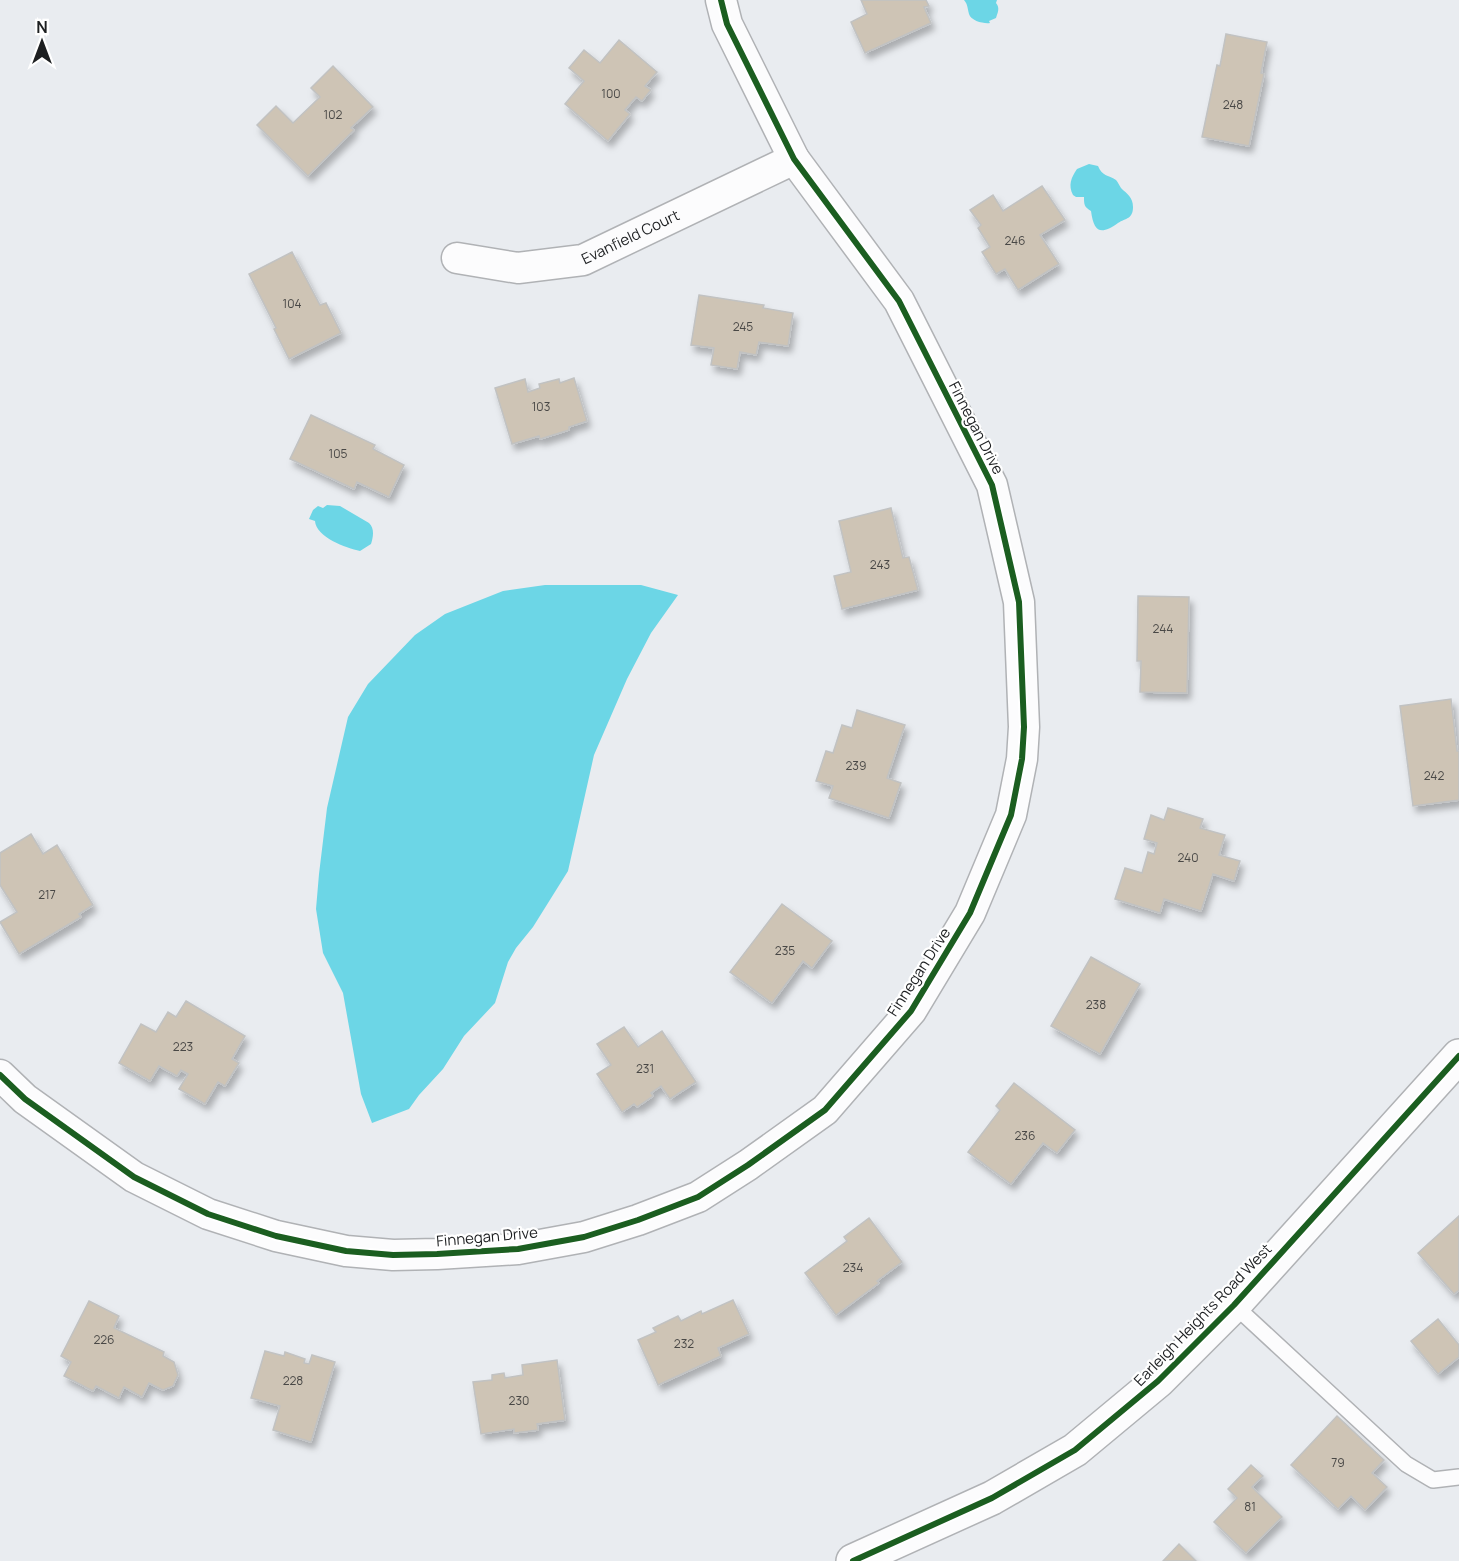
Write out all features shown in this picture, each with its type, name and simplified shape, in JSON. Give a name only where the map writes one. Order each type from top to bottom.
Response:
[{"type":"street","name":"Finnegan Drive","points":[[0,1075],[25,1099],[134,1177],[208,1214],[288,1238],[346,1251],[393,1255],[518,1249],[584,1237],[638,1220],[698,1197],[748,1165],[825,1110],[911,1011],[970,913],[1011,815],[1022,759],[1024,727],[1019,602],[992,485],[899,301],[794,159],[727,24],[721,0]]},
{"type":"street","name":"Evanfield Court","points":[[457,258],[518,268],[583,260],[794,159]]},
{"type":"street","name":"Earleigh Heights Road West","points":[[853,1561],[992,1498],[1075,1450],[1158,1381],[1234,1305],[1459,1056]]},
{"type":"lane","points":[[1234,1305],[1406,1464],[1433,1480],[1459,1478]]},
{"type":"water","points":[[964,0],[997,0],[996,18],[989,21],[990,23],[975,20],[970,16]]},
{"type":"water","points":[[1089,164],[1098,166],[1103,174],[1116,180],[1132,201],[1133,211],[1130,216],[1103,230],[1096,228],[1091,211],[1085,205],[1084,197],[1076,197],[1071,191],[1071,182],[1077,169]]},
{"type":"water","points":[[327,505],[340,506],[369,523],[373,530],[371,544],[360,551],[340,544],[320,532],[315,521],[309,519],[313,510],[318,506],[323,508]]},
{"type":"water","points":[[545,585],[641,585],[678,595],[651,633],[627,679],[594,755],[568,871],[508,962],[495,1003],[464,1036],[443,1069],[409,1109],[372,1123],[361,1094],[343,993],[323,953],[316,909],[327,808],[348,717],[368,684],[415,635],[445,614],[503,591]]},
{"type":"building","points":[[861,0],[926,0],[929,6],[924,7],[931,23],[865,53],[851,22],[867,14]]},
{"type":"building","points":[[1226,34],[1267,42],[1261,73],[1264,74],[1249,146],[1202,137]]},
{"type":"building","points":[[619,40],[657,72],[645,86],[651,90],[642,101],[636,97],[625,110],[630,114],[608,141],[565,104],[584,81],[569,68],[584,50],[600,63]]},
{"type":"building","points":[[333,66],[373,107],[351,128],[354,130],[308,176],[257,125],[276,106],[293,123],[320,97],[311,88]]},
{"type":"building","points":[[1042,186],[1065,220],[1040,235],[1059,264],[1018,290],[1005,269],[996,274],[982,252],[990,247],[978,228],[981,225],[970,210],[993,195],[1003,211]]},
{"type":"building","points":[[292,252],[320,305],[326,303],[341,333],[289,359],[249,274]]},
{"type":"building","points":[[699,295],[764,305],[763,308],[793,313],[788,346],[759,342],[756,355],[740,352],[737,369],[711,365],[714,348],[691,345]]},
{"type":"building","points":[[574,378],[587,421],[569,427],[569,430],[540,439],[539,436],[512,444],[495,388],[525,379],[528,392],[540,388],[539,384],[559,379],[560,383]]},
{"type":"building","points":[[311,415],[375,445],[373,449],[404,465],[389,497],[357,482],[354,489],[290,459]]},
{"type":"building","points":[[891,508],[903,558],[909,557],[918,590],[842,609],[834,576],[851,572],[839,521]]},
{"type":"building","points":[[1138,596],[1189,597],[1187,693],[1140,692],[1141,661],[1137,661]]},
{"type":"building","points":[[1451,699],[1457,751],[1459,751],[1459,800],[1413,806],[1400,706]]},
{"type":"building","points":[[857,710],[905,725],[887,778],[901,783],[889,818],[829,798],[833,786],[816,781],[826,751],[833,753],[842,725],[852,728]]},
{"type":"building","points":[[1168,808],[1203,819],[1200,828],[1225,835],[1219,855],[1240,861],[1234,881],[1213,874],[1201,911],[1164,899],[1160,913],[1115,899],[1125,868],[1142,873],[1148,852],[1154,854],[1157,843],[1144,839],[1151,815],[1164,820]]},
{"type":"building","points":[[31,834],[43,854],[57,845],[93,905],[79,914],[81,917],[19,954],[0,922],[17,912],[0,885],[0,853]]},
{"type":"building","points":[[782,904],[832,941],[812,968],[803,961],[772,1003],[730,972]]},
{"type":"building","points":[[1091,957],[1140,984],[1100,1054],[1051,1026]]},
{"type":"building","points":[[186,1001],[245,1036],[232,1059],[239,1063],[225,1086],[218,1082],[205,1104],[179,1089],[188,1074],[181,1070],[177,1076],[159,1066],[150,1081],[119,1063],[141,1024],[156,1032],[168,1012],[176,1017]]},
{"type":"building","points":[[624,1027],[638,1047],[662,1031],[696,1082],[670,1099],[661,1086],[651,1093],[653,1096],[637,1107],[634,1104],[622,1112],[597,1074],[611,1065],[597,1044]]},
{"type":"building","points":[[1014,1083],[1075,1130],[1057,1153],[1043,1143],[1011,1184],[968,1152],[1000,1110],[996,1106]]},
{"type":"building","points":[[1459,1216],[1459,1290],[1454,1294],[1418,1253]]},
{"type":"building","points":[[869,1218],[902,1262],[877,1281],[879,1283],[836,1315],[805,1273],[847,1241],[844,1237]]},
{"type":"building","points":[[733,1300],[749,1334],[718,1348],[721,1356],[658,1385],[638,1340],[656,1332],[653,1328],[678,1316],[681,1321]]},
{"type":"building","points":[[89,1301],[119,1316],[114,1328],[164,1352],[163,1356],[174,1362],[178,1375],[173,1386],[163,1390],[149,1383],[142,1397],[124,1387],[119,1398],[96,1386],[93,1391],[64,1376],[71,1362],[61,1356]]},
{"type":"building","points":[[1438,1319],[1459,1345],[1459,1357],[1438,1374],[1411,1341]]},
{"type":"building","points":[[265,1351],[284,1356],[285,1352],[305,1359],[304,1363],[309,1364],[312,1355],[335,1362],[311,1442],[273,1430],[280,1406],[251,1398]]},
{"type":"building","points":[[557,1360],[565,1420],[537,1424],[538,1430],[514,1433],[514,1429],[481,1434],[473,1382],[492,1380],[492,1375],[504,1373],[505,1378],[523,1375],[522,1365]]},
{"type":"building","points":[[1337,1416],[1384,1460],[1372,1473],[1387,1487],[1365,1510],[1351,1496],[1338,1509],[1291,1465]]},
{"type":"building","points":[[1251,1465],[1263,1476],[1252,1487],[1282,1517],[1246,1553],[1214,1522],[1237,1498],[1228,1489]]},
{"type":"building","points":[[1179,1544],[1196,1561],[1163,1561]]},
{"type":"cycle path","points":[[0,1075],[25,1099],[134,1177],[208,1214],[276,1236],[346,1251],[393,1255],[518,1249],[584,1237],[638,1220],[698,1197],[748,1165],[825,1110],[911,1011],[970,913],[1011,815],[1022,759],[1024,727],[1019,602],[992,485],[899,301],[794,159],[727,24],[721,0]]},
{"type":"cycle path","points":[[853,1561],[992,1498],[1075,1450],[1158,1381],[1234,1305],[1459,1056]]}]
